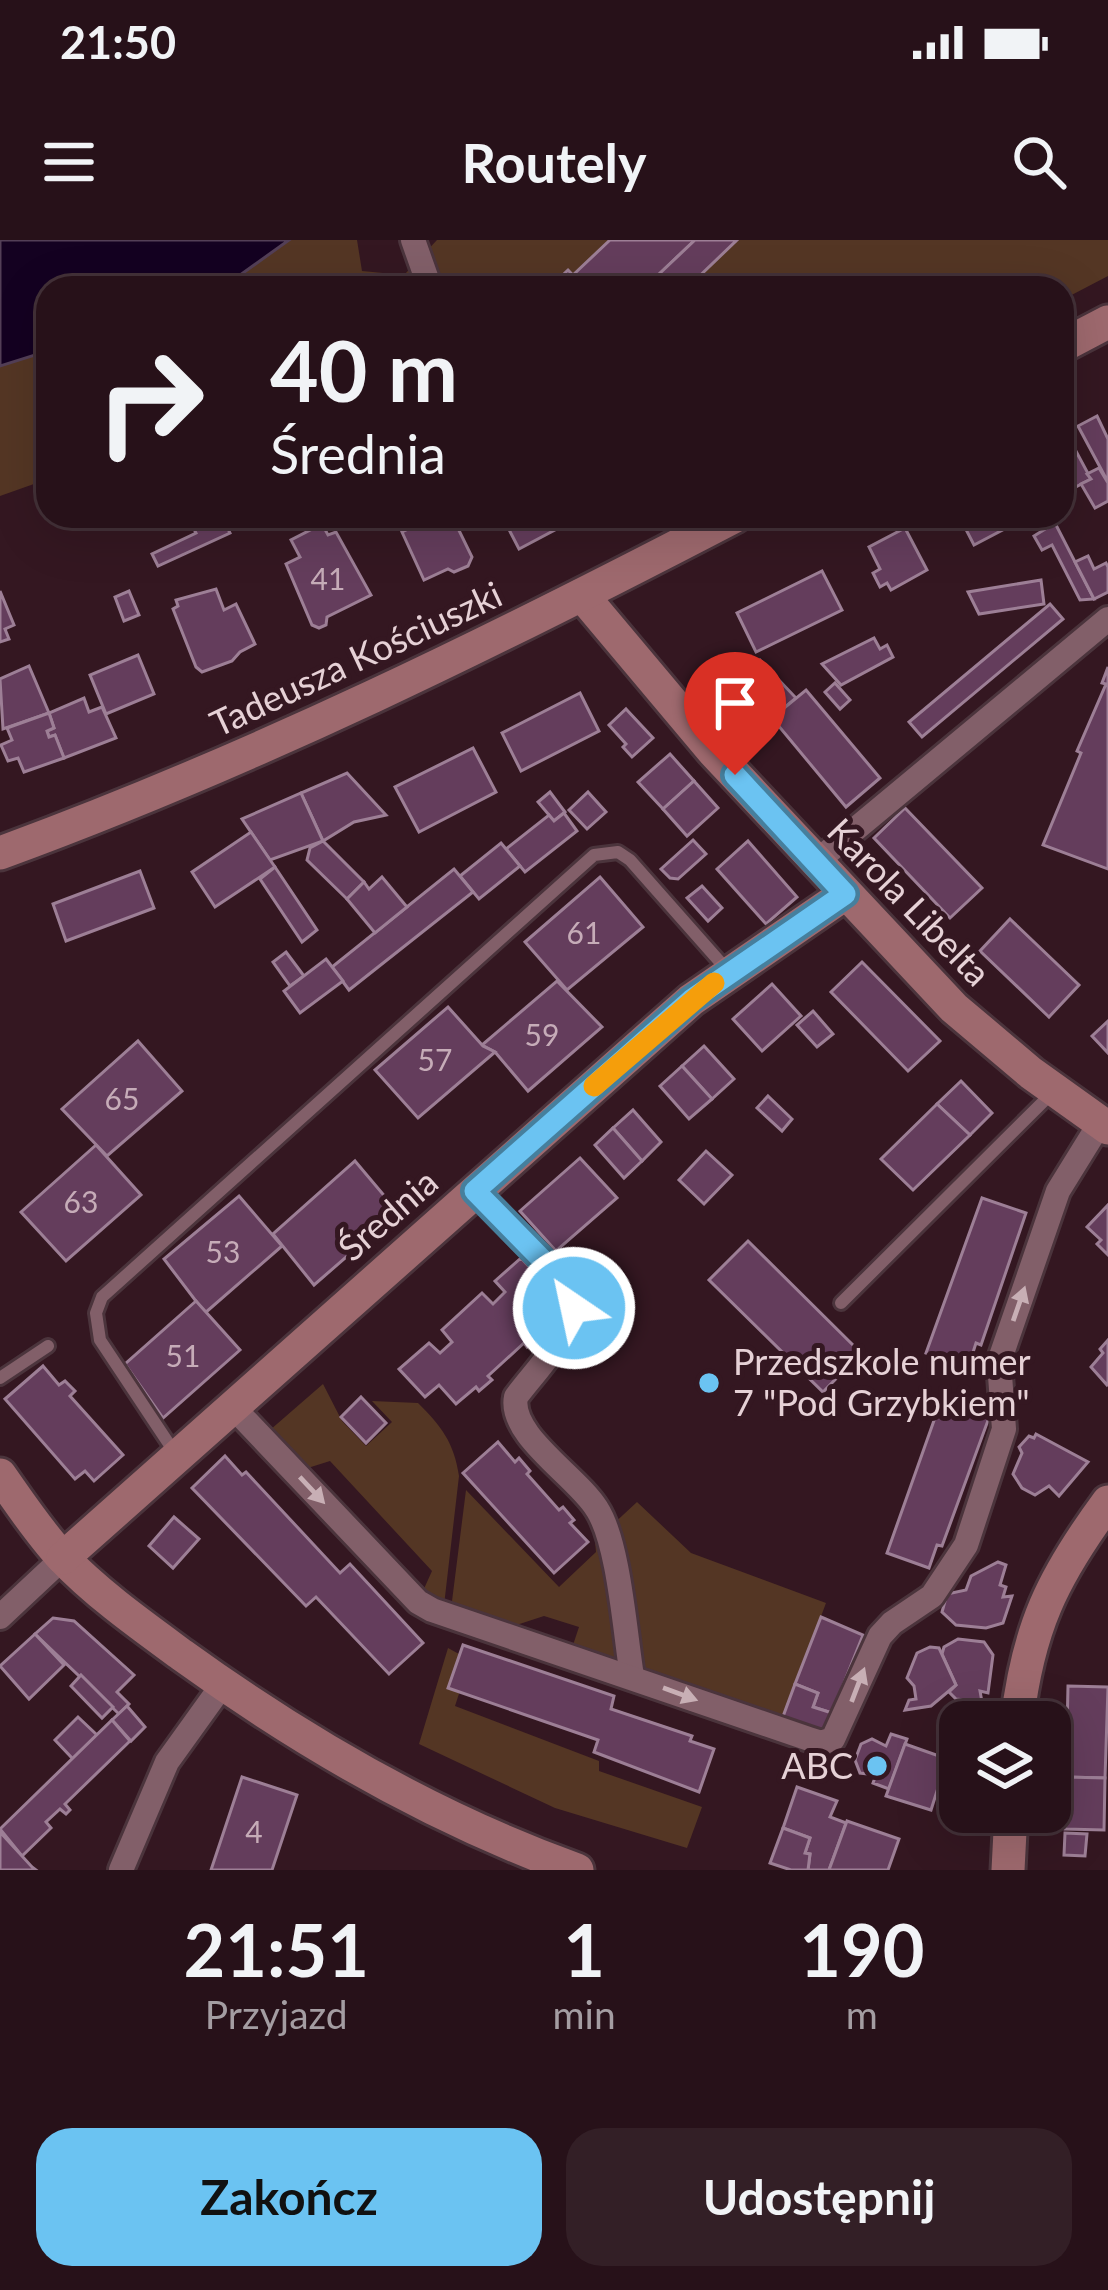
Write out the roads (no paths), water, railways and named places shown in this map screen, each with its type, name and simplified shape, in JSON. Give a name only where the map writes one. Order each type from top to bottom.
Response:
[{"type":"street","points":[[413,240],[426,276]]},
{"type":"street","points":[[1074,340],[1108,322]]},
{"type":"street","name":"Tadeusza Kościuszki","points":[[0,854],[328,719],[582,595],[701,528]]},
{"type":"street","name":"Karola Libelta","points":[[582,595],[692,727],[954,1008],[1104,1125]]},
{"type":"street","points":[[816,862],[1108,619]]},
{"type":"street","name":"Średnia","points":[[0,1617],[176,1454],[691,1000],[845,894]]},
{"type":"street","points":[[231,1405],[418,1602],[821,1743],[832,1739],[880,1636],[932,1596],[966,1545],[1004,1429],[999,1362],[1058,1191],[1104,1125]]},
{"type":"street","points":[[475,1191],[569,1287],[574,1298],[570,1318],[515,1397],[513,1409],[522,1427],[597,1508],[632,1676]]},
{"type":"street","points":[[0,1475],[63,1558],[223,1684],[393,1790],[472,1829],[578,1870]]},
{"type":"street","points":[[1021,1701],[1030,1646],[1050,1591],[1108,1502]]},
{"type":"street","points":[[121,1870],[167,1762],[223,1684]]},
{"type":"street","points":[[1008,1870],[1010,1833]]},
{"type":"lane","points":[[176,1454],[100,1340],[97,1312],[102,1297],[594,855],[618,852],[630,860],[729,972]]},
{"type":"lane","points":[[841,1303],[1054,1090]]},
{"type":"lane","points":[[0,1378],[48,1346]]},
{"type":"place","name":"Przedszkole numer 7 \"Pod Grzybkiem\"","points":[[709,1383]]},
{"type":"place","name":"ABC","points":[[877,1766]]}]
